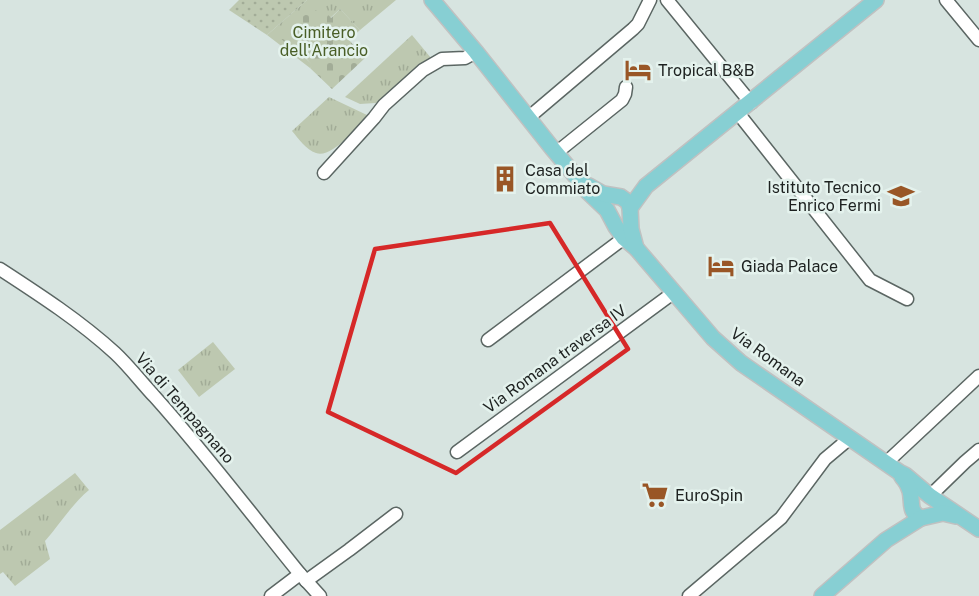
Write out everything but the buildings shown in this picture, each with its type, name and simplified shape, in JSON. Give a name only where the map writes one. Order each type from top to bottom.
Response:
[{"type":"main road","name":"Via Romana","points":[[432,0],[592,197],[609,213],[616,227],[713,338],[733,356],[973,524]]},
{"type":"main road","points":[[609,213],[616,220],[625,218],[624,204],[876,0]]},
{"type":"main road","name":"Via Romana","points":[[578,179],[598,192],[624,204],[631,229],[630,243]]},
{"type":"main road","points":[[892,468],[908,485],[918,510]]},
{"type":"main road","points":[[822,596],[918,510],[935,507],[930,496]]},
{"type":"main road","name":"Via Romana","points":[[918,510],[946,513],[973,524]]},
{"type":"street","points":[[528,118],[633,29],[650,0]]},
{"type":"street","points":[[667,0],[751,103]]},
{"type":"street","points":[[946,0],[979,40]]},
{"type":"street","points":[[324,173],[384,105],[423,70],[442,59],[465,57],[476,52]]},
{"type":"street","points":[[556,153],[622,100],[626,87]]},
{"type":"street","points":[[738,113],[870,280],[907,299]]},
{"type":"street","points":[[488,340],[630,243]]},
{"type":"street","name":"Via di Tempagnano","points":[[0,269],[74,318],[122,360],[189,435],[303,578],[320,596]]},
{"type":"street","name":"Via Romana traversa IV","points":[[457,452],[673,293]]},
{"type":"street","points":[[892,468],[979,376]]},
{"type":"street","points":[[688,596],[781,518],[825,459],[849,438]]},
{"type":"street","points":[[930,496],[979,450]]},
{"type":"street","points":[[271,596],[349,550],[396,514]]},
{"type":"highlighted area","points":[[550,223],[628,349],[456,473],[328,412],[375,249]]},
{"type":"green space","points":[[239,0],[307,0],[267,35],[229,10]]},
{"type":"green space","points":[[307,0],[396,0],[360,30],[340,9],[295,50],[313,65],[310,68],[267,35]]},
{"type":"green space","name":"Cimitero dell'Arancio","points":[[340,9],[360,30],[349,40],[365,58],[332,89],[310,68],[312,65],[306,58],[304,59],[295,50],[293,52],[278,35],[294,20],[316,10],[320,15],[325,11],[331,18]]},
{"type":"green space","points":[[412,35],[431,58],[376,103],[360,104],[345,97]]},
{"type":"green space","points":[[329,97],[367,115],[337,147],[322,154],[316,153],[306,147],[292,131]]},
{"type":"green space","points":[[213,342],[235,369],[199,397],[178,370]]},
{"type":"green space","points":[[75,473],[89,490],[45,541],[50,559],[15,586],[3,572],[0,574],[0,530]]},
{"type":"place","name":"Tropical B&B","points":[[638,70]]},
{"type":"place","name":"Casa del Commiato","points":[[505,179]]},
{"type":"place","name":"Istituto Tecnico Enrico Fermi","points":[[901,196]]},
{"type":"place","name":"Giada Palace","points":[[721,266]]},
{"type":"place","name":"EuroSpin","points":[[655,495]]}]
